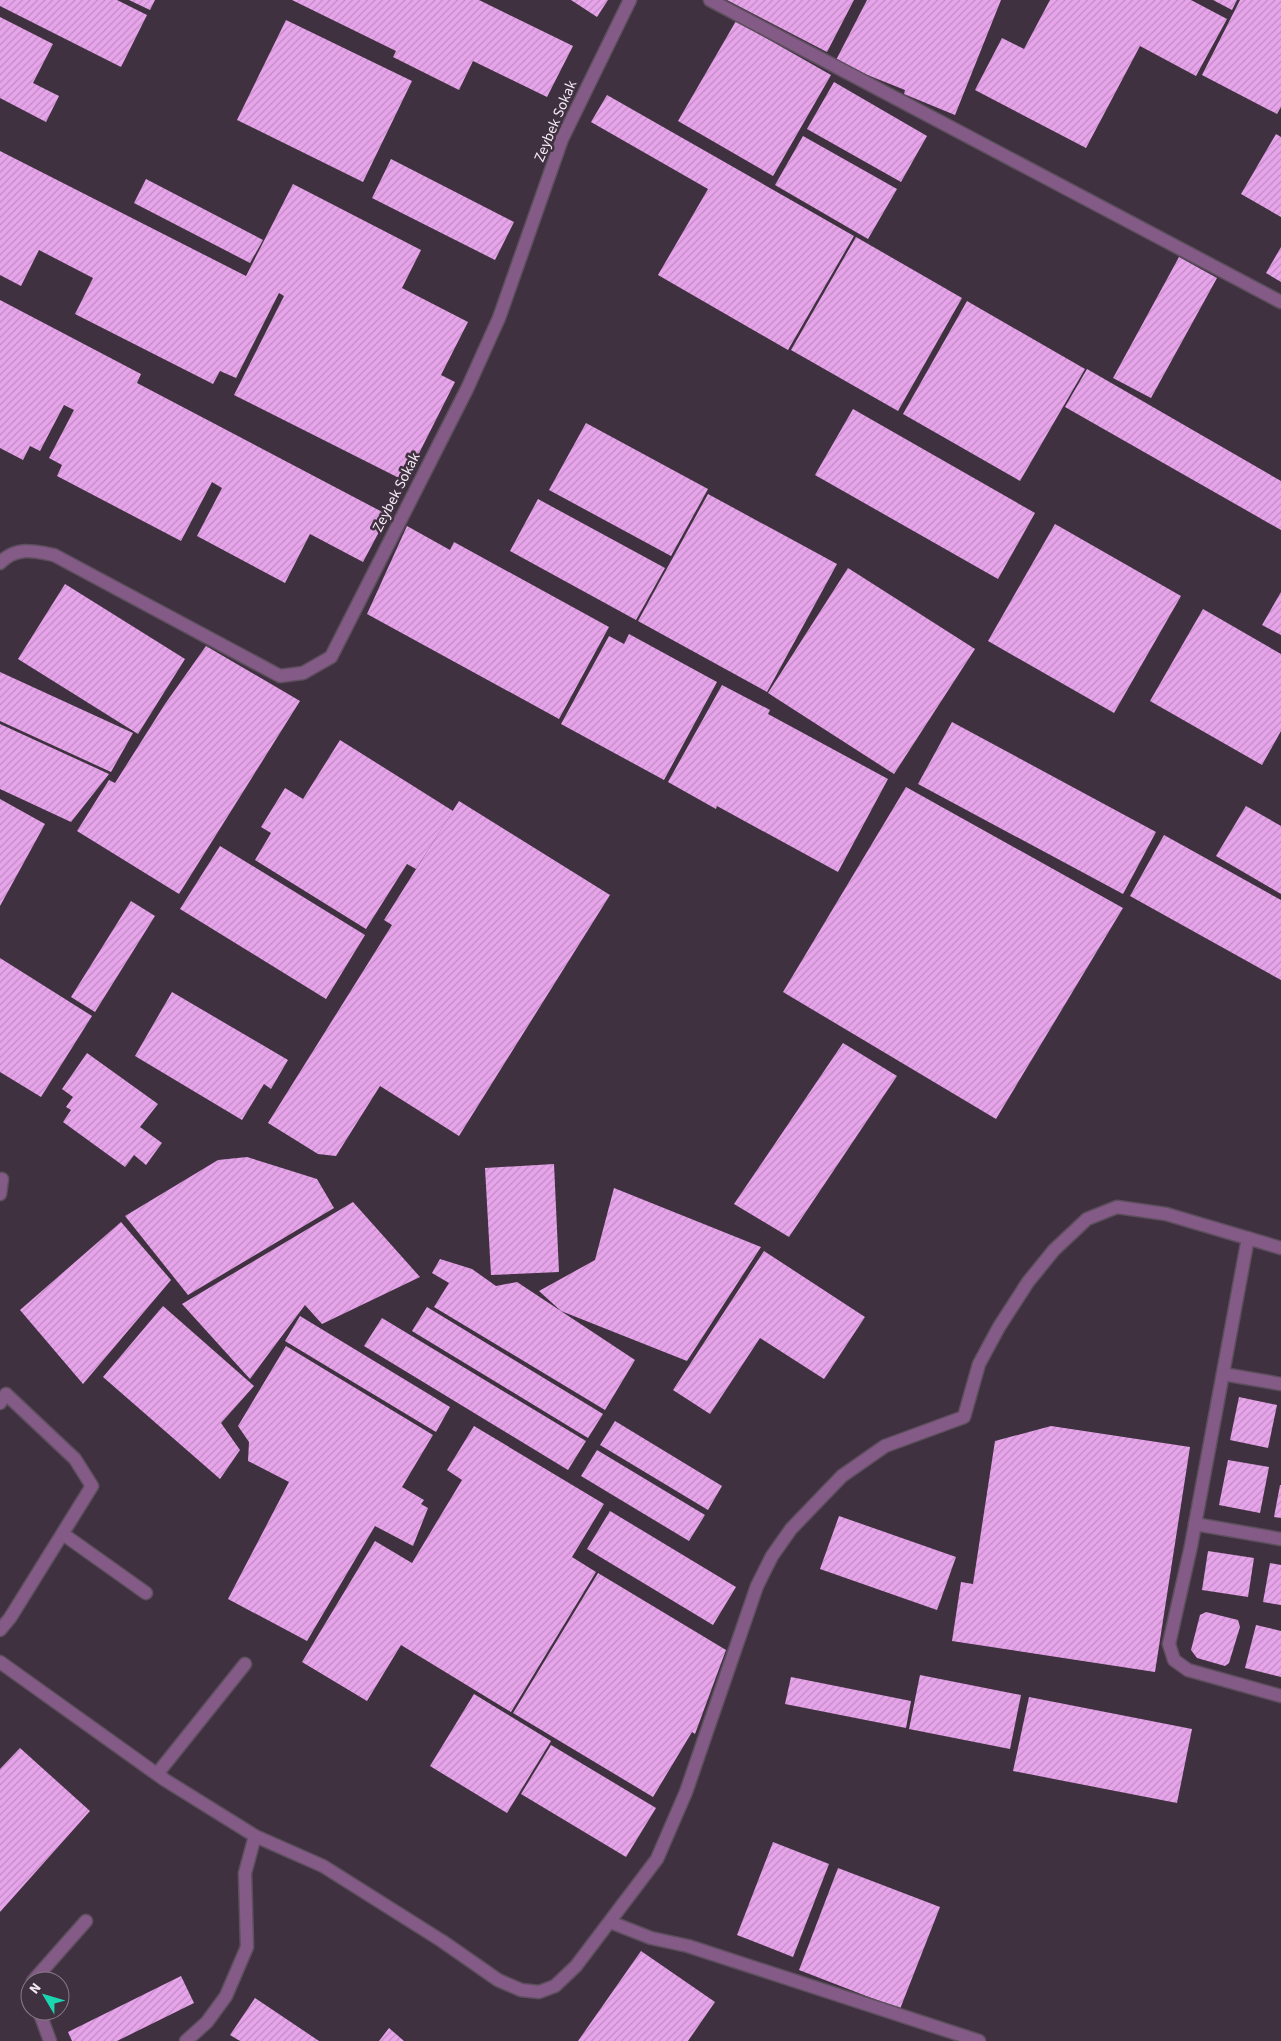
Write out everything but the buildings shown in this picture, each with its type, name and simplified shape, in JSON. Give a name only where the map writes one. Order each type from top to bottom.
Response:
[{"type":"street","name":"Zeybek Sokak","points":[[0,563],[5,558],[26,549],[54,555],[280,676],[304,674],[331,656],[467,389],[499,318],[562,139],[630,0]]},
{"type":"street","points":[[710,0],[1281,302]]},
{"type":"street","points":[[0,1194],[2,1179]]},
{"type":"street","points":[[0,1662],[157,1774],[255,1836],[323,1866],[442,1941],[498,1980],[521,1990],[539,1992],[554,1986],[576,1966],[657,1859],[686,1792],[757,1586],[772,1556],[791,1529],[842,1476],[885,1446],[964,1416],[979,1364],[999,1326],[1028,1282],[1049,1256],[1087,1219],[1117,1207],[1166,1214],[1281,1248]]},
{"type":"street","points":[[1248,1238],[1195,1524],[1168,1644],[1174,1660],[1188,1670],[1281,1696]]},
{"type":"street","points":[[1223,1374],[1281,1384]]},
{"type":"street","points":[[0,1630],[10,1618],[92,1486],[75,1459],[2,1395]]},
{"type":"street","points":[[1195,1524],[1281,1539]]},
{"type":"street","points":[[63,1534],[146,1593]]},
{"type":"street","points":[[157,1774],[245,1664]]},
{"type":"street","points":[[186,2041],[207,2022],[226,1996],[247,1947],[244,1873],[255,1836]]},
{"type":"street","points":[[42,1971],[86,1921]]},
{"type":"street","points":[[610,1922],[651,1938],[688,1946],[978,2041]]},
{"type":"street","points":[[43,2021],[50,2041]]}]
